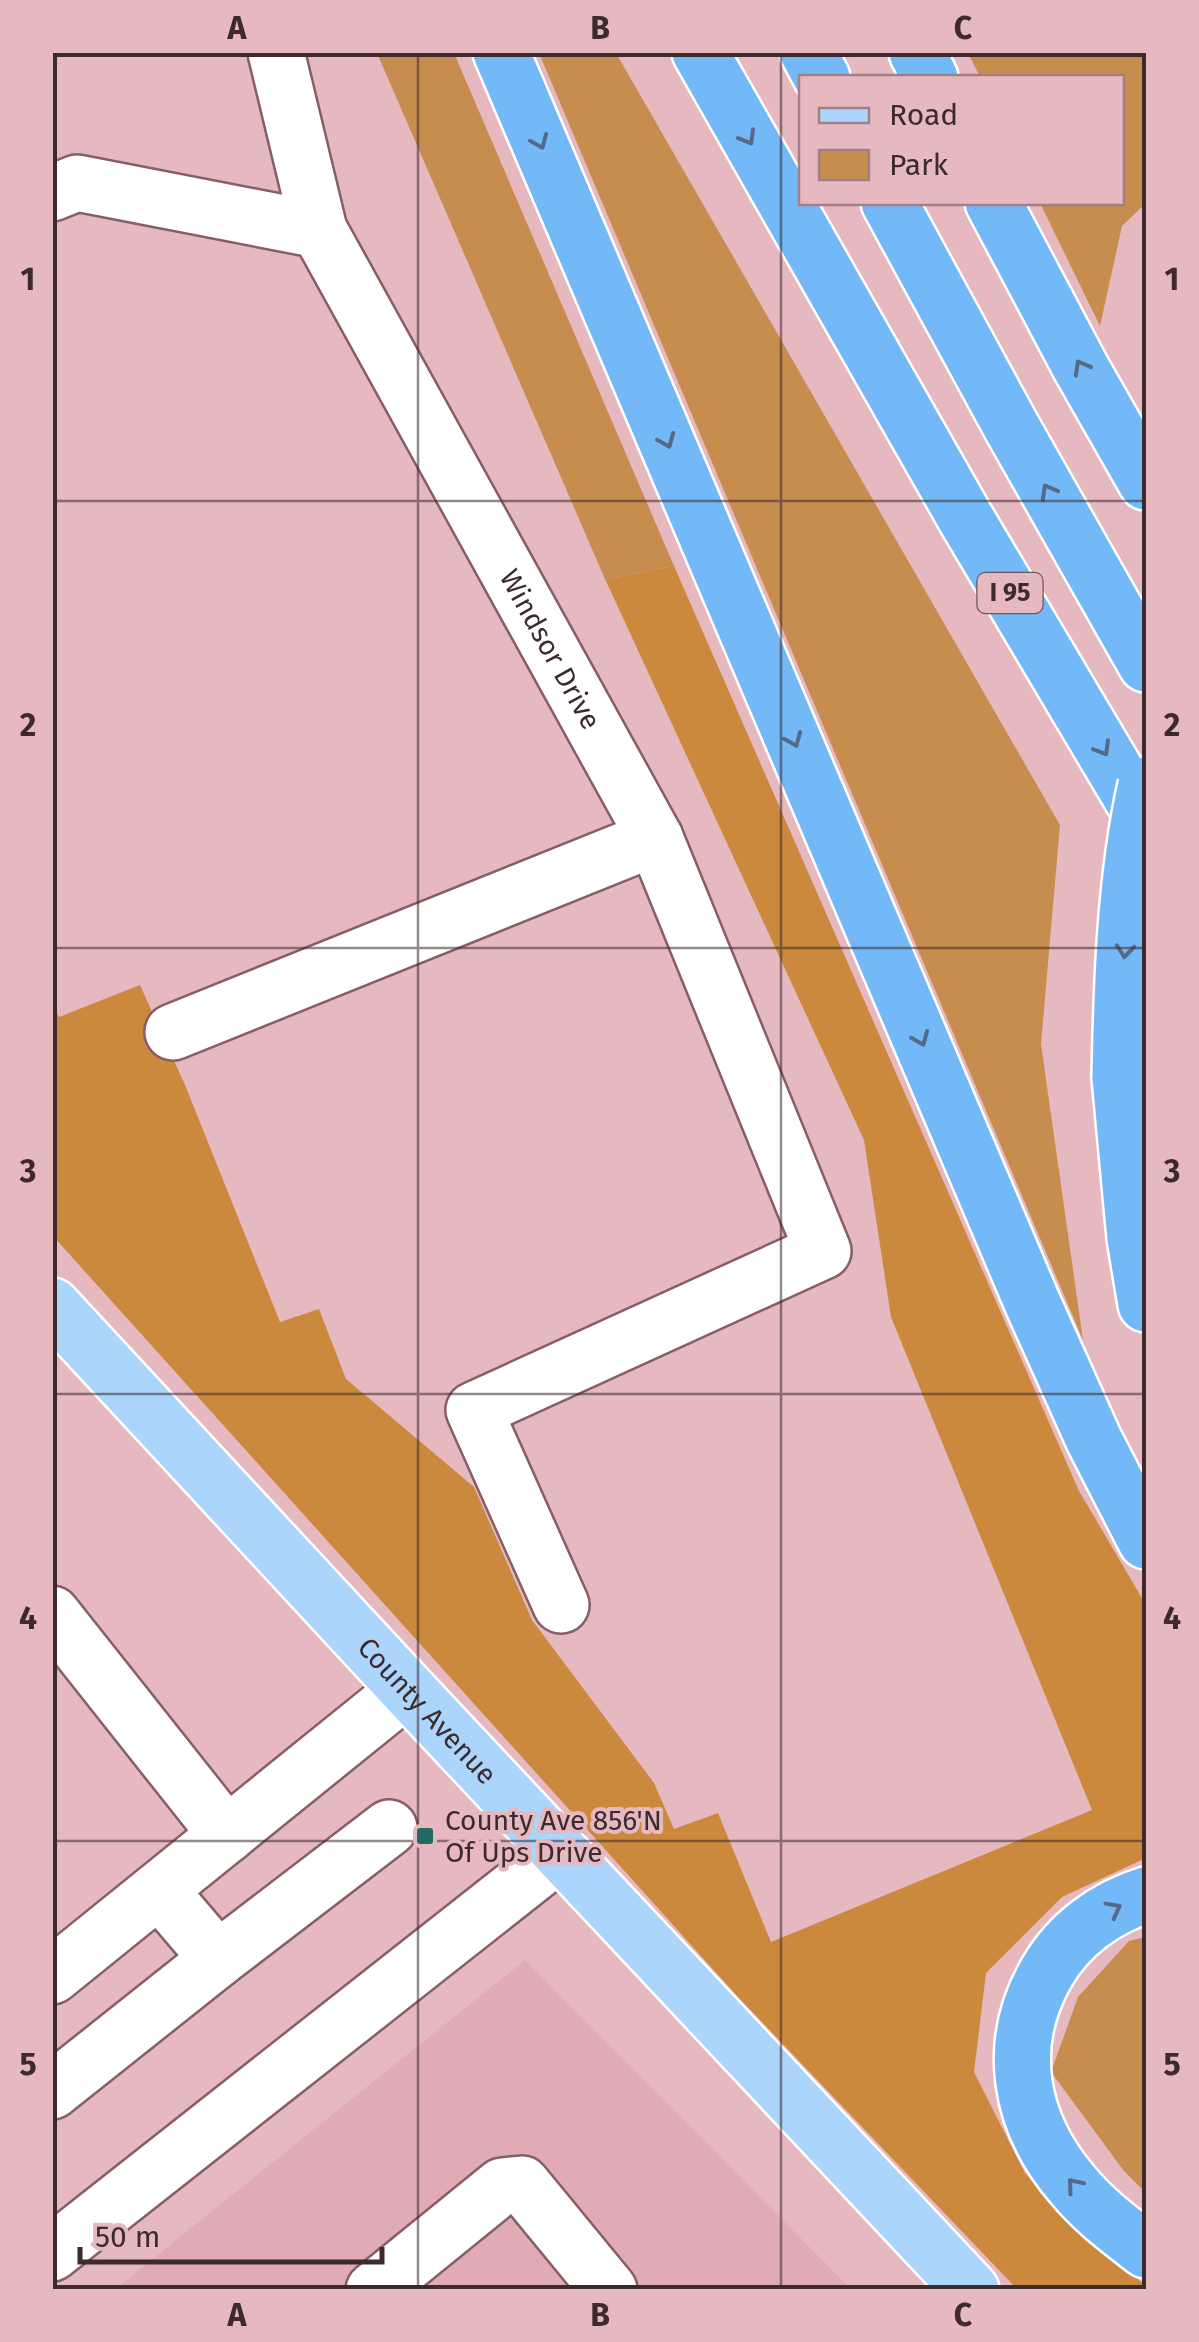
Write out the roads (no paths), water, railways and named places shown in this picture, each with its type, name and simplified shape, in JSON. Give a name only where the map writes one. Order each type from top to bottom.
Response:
[{"type":"highway","points":[[502,52],[1032,1302],[1094,1440],[1146,1541]]},
{"type":"highway","name":"I 95","points":[[700,52],[966,519],[1146,822]]},
{"type":"highway","points":[[808,52],[820,75]]},
{"type":"highway","points":[[918,52],[929,75]]},
{"type":"highway","points":[[891,205],[1146,664]]},
{"type":"highway","points":[[995,205],[1146,482]]},
{"type":"highway","points":[[876,363],[939,536],[1146,892]]},
{"type":"highway","points":[[1096,576],[1146,638]]},
{"type":"highway","points":[[1146,785],[1127,924],[1120,1077],[1135,1238],[1146,1304]]},
{"type":"highway","points":[[1146,1895],[1123,1902],[1095,1918],[1071,1939],[1035,1992],[1025,2024],[1021,2058],[1024,2092],[1051,2155],[1095,2209],[1146,2250]]},
{"type":"main road","name":"County Avenue","points":[[52,1306],[970,2290]]},
{"type":"street","name":"Windsor Drive","points":[[276,52],[319,230],[655,838],[823,1252],[474,1410],[561,1605]]},
{"type":"street","points":[[52,193],[77,182],[319,230]]},
{"type":"street","points":[[173,1032],[655,838]]},
{"type":"street","points":[[52,1614],[227,1835]]},
{"type":"street","points":[[52,1976],[407,1690]]},
{"type":"street","points":[[52,2091],[389,1828]]},
{"type":"street","points":[[52,2253],[560,1852]]},
{"type":"street","points":[[159,1890],[218,1959]]},
{"type":"street","points":[[374,2290],[502,2186],[522,2184],[610,2290]]},
{"type":"place","name":"County Ave 856'N Of Ups Drive","points":[[425,1836]]}]
